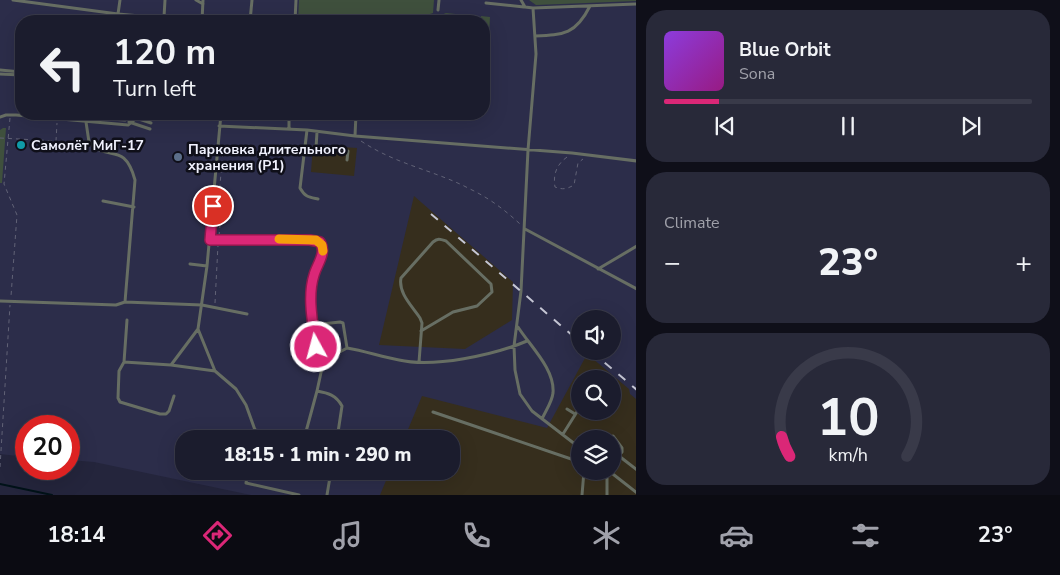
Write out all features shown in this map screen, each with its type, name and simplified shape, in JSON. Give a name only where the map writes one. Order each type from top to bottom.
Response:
[{"type":"lane","points":[[13,0],[130,15]]},
{"type":"lane","points":[[118,14],[120,0]]},
{"type":"lane","points":[[164,15],[165,0]]},
{"type":"lane","points":[[196,0],[203,2],[202,15]]},
{"type":"lane","points":[[251,15],[252,0]]},
{"type":"lane","points":[[295,15],[296,0]]},
{"type":"lane","points":[[438,10],[439,0]]},
{"type":"lane","points":[[522,0],[525,7]]},
{"type":"lane","points":[[486,3],[533,8],[636,4]]},
{"type":"lane","points":[[535,36],[559,35],[569,32],[577,26],[590,6]]},
{"type":"lane","points":[[533,8],[536,54],[528,150],[518,327],[514,346],[516,370],[520,394],[532,411],[571,441]]},
{"type":"lane","points":[[0,70],[15,71]]},
{"type":"lane","points":[[0,74],[15,75]]},
{"type":"lane","points":[[0,117],[15,115]]},
{"type":"lane","points":[[57,120],[130,124],[150,129]]},
{"type":"lane","points":[[125,120],[130,124]]},
{"type":"lane","points":[[130,124],[132,120]]},
{"type":"lane","points":[[141,120],[151,123]]},
{"type":"lane","points":[[171,365],[198,329],[210,240],[220,120]]},
{"type":"lane","points":[[288,129],[289,120]]},
{"type":"lane","points":[[355,136],[356,120]]},
{"type":"lane","points":[[86,122],[89,142],[92,146],[121,155],[132,167],[135,180],[125,302]]},
{"type":"lane","points":[[219,126],[307,130],[355,136],[572,153],[636,161]]},
{"type":"lane","points":[[307,130],[300,188],[303,194],[318,199]]},
{"type":"lane","points":[[318,132],[316,148],[348,151],[347,160]]},
{"type":"lane","points":[[103,201],[134,207]]},
{"type":"lane","points":[[525,229],[636,289]]},
{"type":"lane","points":[[210,240],[301,239],[320,242],[323,250],[314,276],[312,293],[313,325],[316,347],[322,368],[305,430]]},
{"type":"lane","points":[[419,362],[420,318],[402,292],[401,278],[433,242],[441,239],[446,241],[491,284],[492,292],[477,306],[453,312],[421,331]]},
{"type":"lane","points":[[598,269],[636,246]]},
{"type":"lane","points":[[190,264],[207,266]]},
{"type":"lane","points":[[0,301],[116,305],[125,302],[202,305],[215,306],[247,314]]},
{"type":"lane","points":[[127,320],[124,362],[119,371],[118,398],[120,402],[160,414],[166,414],[169,411],[174,396]]},
{"type":"lane","points":[[313,325],[343,323],[347,348]]},
{"type":"lane","points":[[518,327],[545,366],[553,387],[551,400],[542,418]]},
{"type":"lane","points":[[198,329],[215,371],[236,389],[246,405],[255,430]]},
{"type":"lane","points":[[322,368],[336,354],[347,348],[399,360],[443,362],[514,346],[527,341]]},
{"type":"lane","points":[[124,362],[171,365],[215,371]]},
{"type":"lane","points":[[317,391],[335,397],[342,406],[338,430]]},
{"type":"lane","points":[[567,409],[571,412]]},
{"type":"lane","points":[[433,412],[571,459]]},
{"type":"lane","points":[[563,434],[571,420]]},
{"type":"lane","points":[[621,458],[636,470]]},
{"type":"lane","points":[[246,480],[246,483],[299,495]]},
{"type":"lane","points":[[327,495],[330,480]]},
{"type":"lane","points":[[582,495],[583,480]]},
{"type":"lane","points":[[607,495],[608,480]]},
{"type":"lane","points":[[619,480],[636,493]]},
{"type":"path","points":[[0,467],[17,215],[4,184],[10,115]]},
{"type":"path","points":[[0,138],[56,141],[57,120]]},
{"type":"path","points":[[355,136],[376,150],[405,164],[470,188],[499,206],[525,229]]},
{"type":"path","points":[[215,306],[221,213],[218,205],[223,149]]},
{"type":"path","points":[[572,153],[562,161],[554,173],[555,187],[562,190],[574,185],[578,163],[587,155]]},
{"type":"shaded area","points":[[0,0],[636,0],[636,495],[251,495],[180,480],[460,480],[460,430],[175,430],[175,479],[94,462],[80,461],[80,415],[15,415],[15,456],[0,454]]},
{"type":"shaded area","points":[[313,145],[357,148],[354,176],[311,172]]},
{"type":"shaded area","points":[[414,196],[513,282],[512,320],[465,349],[379,345]]},
{"type":"shaded area","points":[[584,360],[594,360],[606,370],[578,370]]},
{"type":"shaded area","points":[[621,382],[636,399],[636,495],[380,495],[386,480],[460,480],[460,430],[408,430],[422,396],[547,428],[571,384],[571,420],[621,420]]},
{"type":"green space","points":[[299,0],[434,0],[433,13],[427,15],[298,15]]},
{"type":"green space","points":[[529,0],[636,0],[636,1],[536,5]]},
{"type":"green space","points":[[446,13],[465,15],[441,15]]},
{"type":"green space","points":[[6,128],[2,183],[0,183],[0,130]]},
{"type":"waterway","points":[[0,484],[52,495]]},
{"type":"railway","points":[[431,214],[571,334]]},
{"type":"railway","points":[[602,360],[636,389]]},
{"type":"slow traffic","points":[[279,239],[316,240],[322,245],[323,251]]},
{"type":"place","name":"Самолёт МиГ-17","points":[[21,145]]},
{"type":"place","name":"Парковка длительного хранения (P1)","points":[[178,157]]},
{"type":"route","points":[[213,206],[210,240],[272,239],[316,240],[320,242],[323,250],[314,276],[312,293],[316,347]]}]
